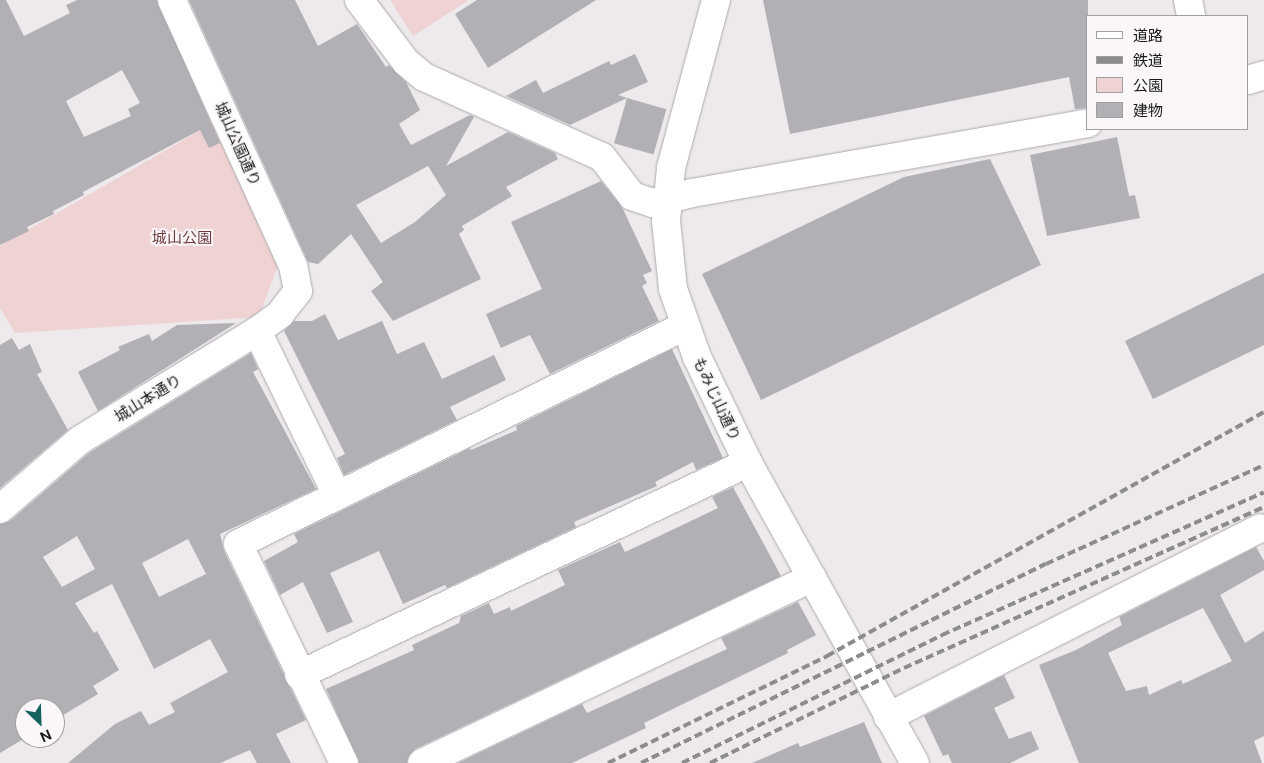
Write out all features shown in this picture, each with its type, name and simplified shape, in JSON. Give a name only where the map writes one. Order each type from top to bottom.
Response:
[{"type":"street","name":"城山公園通り","points":[[172,0],[293,266],[298,291]]},
{"type":"street","points":[[359,0],[406,62],[424,77],[602,157],[632,196],[652,203],[1086,123]]},
{"type":"street","name":"もみじ山通り","points":[[716,0],[675,144],[667,200],[670,267],[684,326],[748,463],[888,717],[910,762]]},
{"type":"street","points":[[1188,0],[1191,15]]},
{"type":"street","points":[[1249,80],[1264,75]]},
{"type":"street","name":"城山本通り","points":[[0,509],[80,440],[257,331],[280,314],[298,291]]},
{"type":"street","points":[[344,763],[299,675],[238,544],[684,326]]},
{"type":"street","points":[[257,331],[338,495]]},
{"type":"street","points":[[299,675],[748,463]]},
{"type":"street","points":[[888,717],[1260,528]]},
{"type":"street","points":[[422,763],[812,578]]},
{"type":"green space","points":[[390,0],[469,0],[413,36]]},
{"type":"green space","name":"城山公園","points":[[220,119],[282,254],[259,317],[15,333],[0,308],[0,246]]},
{"type":"building","points":[[0,0],[6,0],[24,36],[70,13],[66,5],[77,0],[157,0],[220,143],[209,148],[200,130],[83,192],[84,195],[53,211],[54,214],[27,227],[29,231],[0,245]],"holes":[[[122,70],[140,103],[128,109],[131,116],[84,137],[66,101]]]},
{"type":"building","points":[[189,0],[295,0],[318,46],[357,24],[386,67],[389,65],[406,82],[420,110],[399,124],[411,145],[470,115],[474,117],[446,166],[508,132],[555,153],[558,159],[506,187],[512,196],[462,226],[464,230],[459,234],[481,279],[393,321],[371,291],[383,282],[351,234],[318,264],[308,262]],"holes":[[[428,166],[446,195],[415,222],[381,243],[356,205]]]},
{"type":"building","points":[[477,0],[596,0],[488,68],[455,14]]},
{"type":"building","points":[[763,0],[1088,0],[1088,15],[1086,15],[1086,108],[1075,109],[1069,77],[790,134]]},
{"type":"building","points":[[635,54],[648,82],[618,95],[627,98],[570,125],[506,96],[536,80],[543,93],[609,61],[611,65]]},
{"type":"building","points":[[627,98],[666,109],[653,154],[614,143]]},
{"type":"building","points":[[1117,137],[1129,196],[1135,195],[1140,218],[1047,236],[1030,155]]},
{"type":"building","points":[[990,159],[1041,265],[761,400],[702,274],[904,177]]},
{"type":"building","points":[[601,181],[622,207],[652,271],[643,275],[647,283],[642,286],[659,321],[550,374],[530,335],[501,348],[486,314],[542,289],[511,222]]},
{"type":"building","points":[[1264,273],[1264,345],[1153,399],[1125,341]]},
{"type":"building","points":[[325,314],[338,340],[382,321],[397,354],[424,342],[442,379],[494,355],[506,380],[450,407],[457,420],[344,475],[337,458],[345,454],[284,331],[294,321],[312,321]]},
{"type":"building","points":[[236,323],[98,411],[78,372],[120,350],[118,347],[149,334],[152,341],[177,325]]},
{"type":"building","points":[[12,338],[19,350],[30,344],[42,372],[37,374],[68,430],[0,488],[0,345]]},
{"type":"building","points":[[672,349],[723,458],[696,470],[693,462],[655,482],[657,486],[574,522],[576,527],[447,588],[445,585],[403,604],[379,551],[330,573],[353,622],[327,633],[303,582],[280,595],[264,561],[298,542],[294,534],[470,448],[471,450],[517,430],[516,426]]},
{"type":"building","points":[[251,353],[258,369],[253,372],[316,489],[220,534],[224,551],[306,720],[276,734],[291,763],[257,763],[250,750],[220,763],[68,763],[115,724],[141,711],[149,725],[175,712],[170,703],[228,672],[210,639],[154,669],[112,584],[75,603],[94,633],[97,631],[119,670],[93,686],[98,694],[65,714],[65,698],[15,698],[15,744],[0,753],[0,524],[10,521],[89,453]],"holes":[[[77,536],[95,569],[62,587],[43,557]],[[188,539],[206,574],[159,597],[142,563]]]},
{"type":"building","points":[[733,487],[781,576],[415,749],[407,763],[359,763],[326,689],[414,650],[412,645],[459,623],[461,616],[489,603],[494,614],[510,607],[511,611],[565,585],[558,570],[620,542],[625,552],[653,539],[718,508],[712,497]]},
{"type":"building","points":[[1256,547],[1264,561],[1264,570],[1220,595],[1245,643],[1264,631],[1264,736],[1254,741],[1262,763],[1079,763],[1039,665],[1076,650],[1122,625],[1119,617]],"holes":[[[1203,608],[1232,661],[1183,684],[1181,680],[1149,695],[1147,686],[1126,691],[1108,653]]]},
{"type":"building","points":[[798,602],[816,635],[787,650],[788,653],[644,723],[646,728],[572,763],[458,763],[582,704],[587,713],[727,649],[721,638]]},
{"type":"building","points":[[1004,675],[1015,698],[994,708],[1009,739],[1031,731],[1039,749],[1010,763],[952,763],[948,754],[943,756],[924,716]]},
{"type":"building","points":[[864,722],[882,763],[752,763],[798,743],[800,747]]},
{"type":"railway","points":[[608,763],[827,656],[1264,412]]},
{"type":"railway","points":[[641,763],[1046,564],[1264,465]]},
{"type":"railway","points":[[682,763],[942,635],[1264,492]]},
{"type":"railway","points":[[710,763],[904,668],[1264,507]]}]
